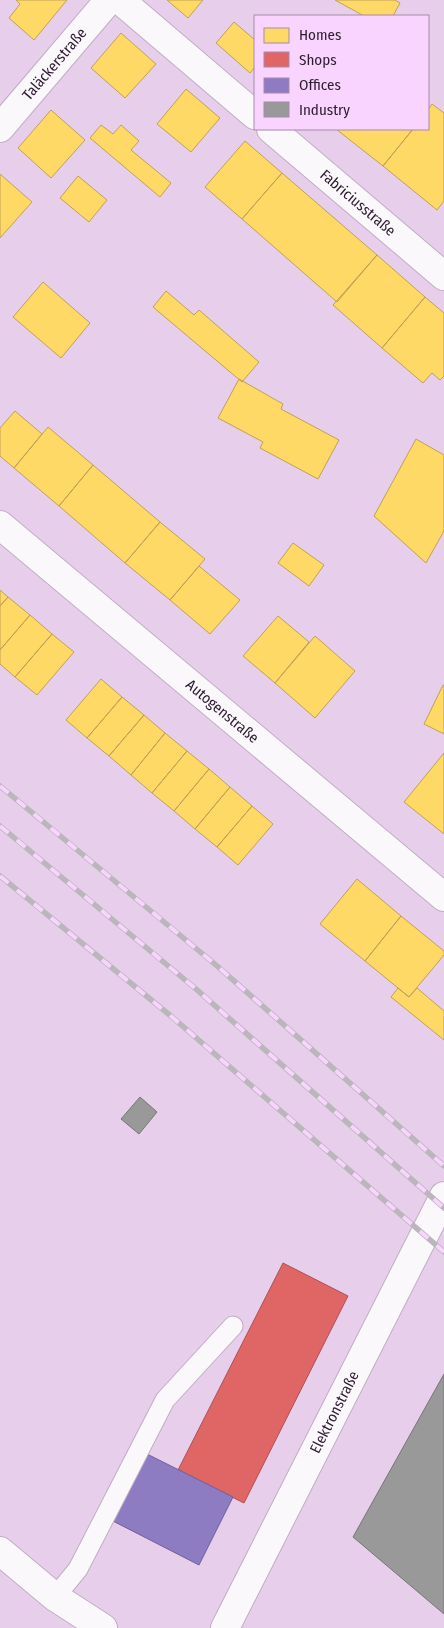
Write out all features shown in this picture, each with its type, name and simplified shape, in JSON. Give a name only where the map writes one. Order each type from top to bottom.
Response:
[{"type":"street","name":"Taläckerstraße","points":[[0,128],[108,0]]},
{"type":"street","points":[[120,0],[254,114]]},
{"type":"street","name":"Fabriciusstraße","points":[[272,130],[444,276]]},
{"type":"street","name":"Autogenstraße","points":[[0,525],[444,897]]},
{"type":"street","name":"Elektronstraße","points":[[225,1628],[444,1196]]},
{"type":"street","points":[[0,1550],[55,1597],[103,1628]]},
{"type":"lane","points":[[55,1597],[78,1569],[165,1400],[233,1326]]},
{"type":"building: Homes","points":[[16,0],[67,0],[34,40],[9,18],[20,4]]},
{"type":"building: Homes","points":[[167,0],[203,0],[188,18]]},
{"type":"building: Homes","points":[[335,0],[395,0],[400,3],[394,15],[362,15]]},
{"type":"building: Homes","points":[[234,22],[254,39],[254,68],[250,73],[216,43]]},
{"type":"building: Homes","points":[[121,33],[156,64],[125,98],[91,68]]},
{"type":"building: Homes","points":[[186,89],[220,118],[191,152],[157,124]]},
{"type":"building: Homes","points":[[432,104],[444,113],[444,201],[437,210],[383,166],[412,130],[429,130],[429,108]]},
{"type":"building: Homes","points":[[51,110],[85,140],[51,178],[18,148]]},
{"type":"building: Homes","points":[[101,125],[113,134],[121,125],[139,141],[131,150],[171,183],[160,197],[90,138]]},
{"type":"building: Homes","points":[[337,130],[412,130],[383,166]]},
{"type":"building: Homes","points":[[245,141],[282,173],[242,219],[205,187]]},
{"type":"building: Homes","points":[[282,173],[377,255],[337,302],[242,219]]},
{"type":"building: Homes","points":[[0,174],[32,202],[0,238]]},
{"type":"building: Homes","points":[[78,176],[107,200],[89,222],[60,198]]},
{"type":"building: Homes","points":[[377,255],[425,297],[382,348],[333,305]]},
{"type":"building: Homes","points":[[43,282],[90,323],[61,358],[13,317]]},
{"type":"building: Homes","points":[[166,291],[194,315],[199,310],[259,362],[242,382],[153,307]]},
{"type":"building: Homes","points":[[425,297],[444,313],[444,376],[440,380],[432,373],[423,383],[382,348]]},
{"type":"building: Homes","points":[[239,379],[283,404],[281,409],[339,440],[318,479],[260,448],[263,442],[218,418]]},
{"type":"building: Homes","points":[[15,411],[42,434],[14,468],[0,456],[0,428]]},
{"type":"building: Homes","points":[[48,427],[93,465],[59,506],[14,468]]},
{"type":"building: Homes","points":[[416,439],[444,455],[444,531],[426,563],[374,516]]},
{"type":"building: Homes","points":[[93,465],[160,522],[125,563],[59,506]]},
{"type":"building: Homes","points":[[160,522],[205,559],[170,600],[125,563]]},
{"type":"building: Homes","points":[[293,543],[324,565],[309,586],[278,563]]},
{"type":"building: Homes","points":[[199,566],[240,600],[210,634],[170,600]]},
{"type":"building: Homes","points":[[0,590],[8,597],[0,606]]},
{"type":"building: Homes","points":[[8,597],[30,615],[0,650],[0,606]]},
{"type":"building: Homes","points":[[30,615],[52,634],[15,677],[0,664],[0,650]]},
{"type":"building: Homes","points":[[278,616],[309,642],[275,683],[243,656]]},
{"type":"building: Homes","points":[[52,634],[74,652],[37,695],[15,677]]},
{"type":"building: Homes","points":[[315,636],[355,671],[315,718],[275,683]]},
{"type":"building: Homes","points":[[101,679],[122,697],[87,738],[66,720]]},
{"type":"building: Homes","points":[[444,685],[444,734],[424,724]]},
{"type":"building: Homes","points":[[122,697],[144,715],[109,756],[87,738]]},
{"type":"building: Homes","points":[[144,715],[165,733],[131,775],[109,756]]},
{"type":"building: Homes","points":[[165,733],[187,751],[152,793],[131,775]]},
{"type":"building: Homes","points":[[187,751],[209,769],[174,811],[152,793]]},
{"type":"building: Homes","points":[[444,753],[444,834],[404,802]]},
{"type":"building: Homes","points":[[209,769],[230,787],[195,829],[174,811]]},
{"type":"building: Homes","points":[[230,787],[252,806],[217,847],[195,829]]},
{"type":"building: Homes","points":[[252,806],[273,824],[238,865],[217,847]]},
{"type":"building: Homes","points":[[357,879],[401,916],[365,961],[320,924]]},
{"type":"building: Homes","points":[[401,916],[444,951],[444,955],[409,997],[365,961]]},
{"type":"building: Homes","points":[[398,988],[409,997],[417,988],[444,1011],[444,1040],[391,997]]},
{"type":"building: Shops","points":[[283,1263],[348,1296],[244,1503],[178,1470]]},
{"type":"building: Offices","points":[[145,1453],[233,1497],[199,1565],[111,1520]]},
{"type":"building: Industry","points":[[140,1097],[157,1112],[139,1134],[121,1119]]},
{"type":"building: Industry","points":[[444,1374],[444,1614],[353,1537]]},
{"type":"railway","points":[[0,786],[216,965],[444,1166]]},
{"type":"railway","points":[[0,826],[196,989],[444,1208]]},
{"type":"railway","points":[[0,876],[172,1017],[444,1252]]}]
